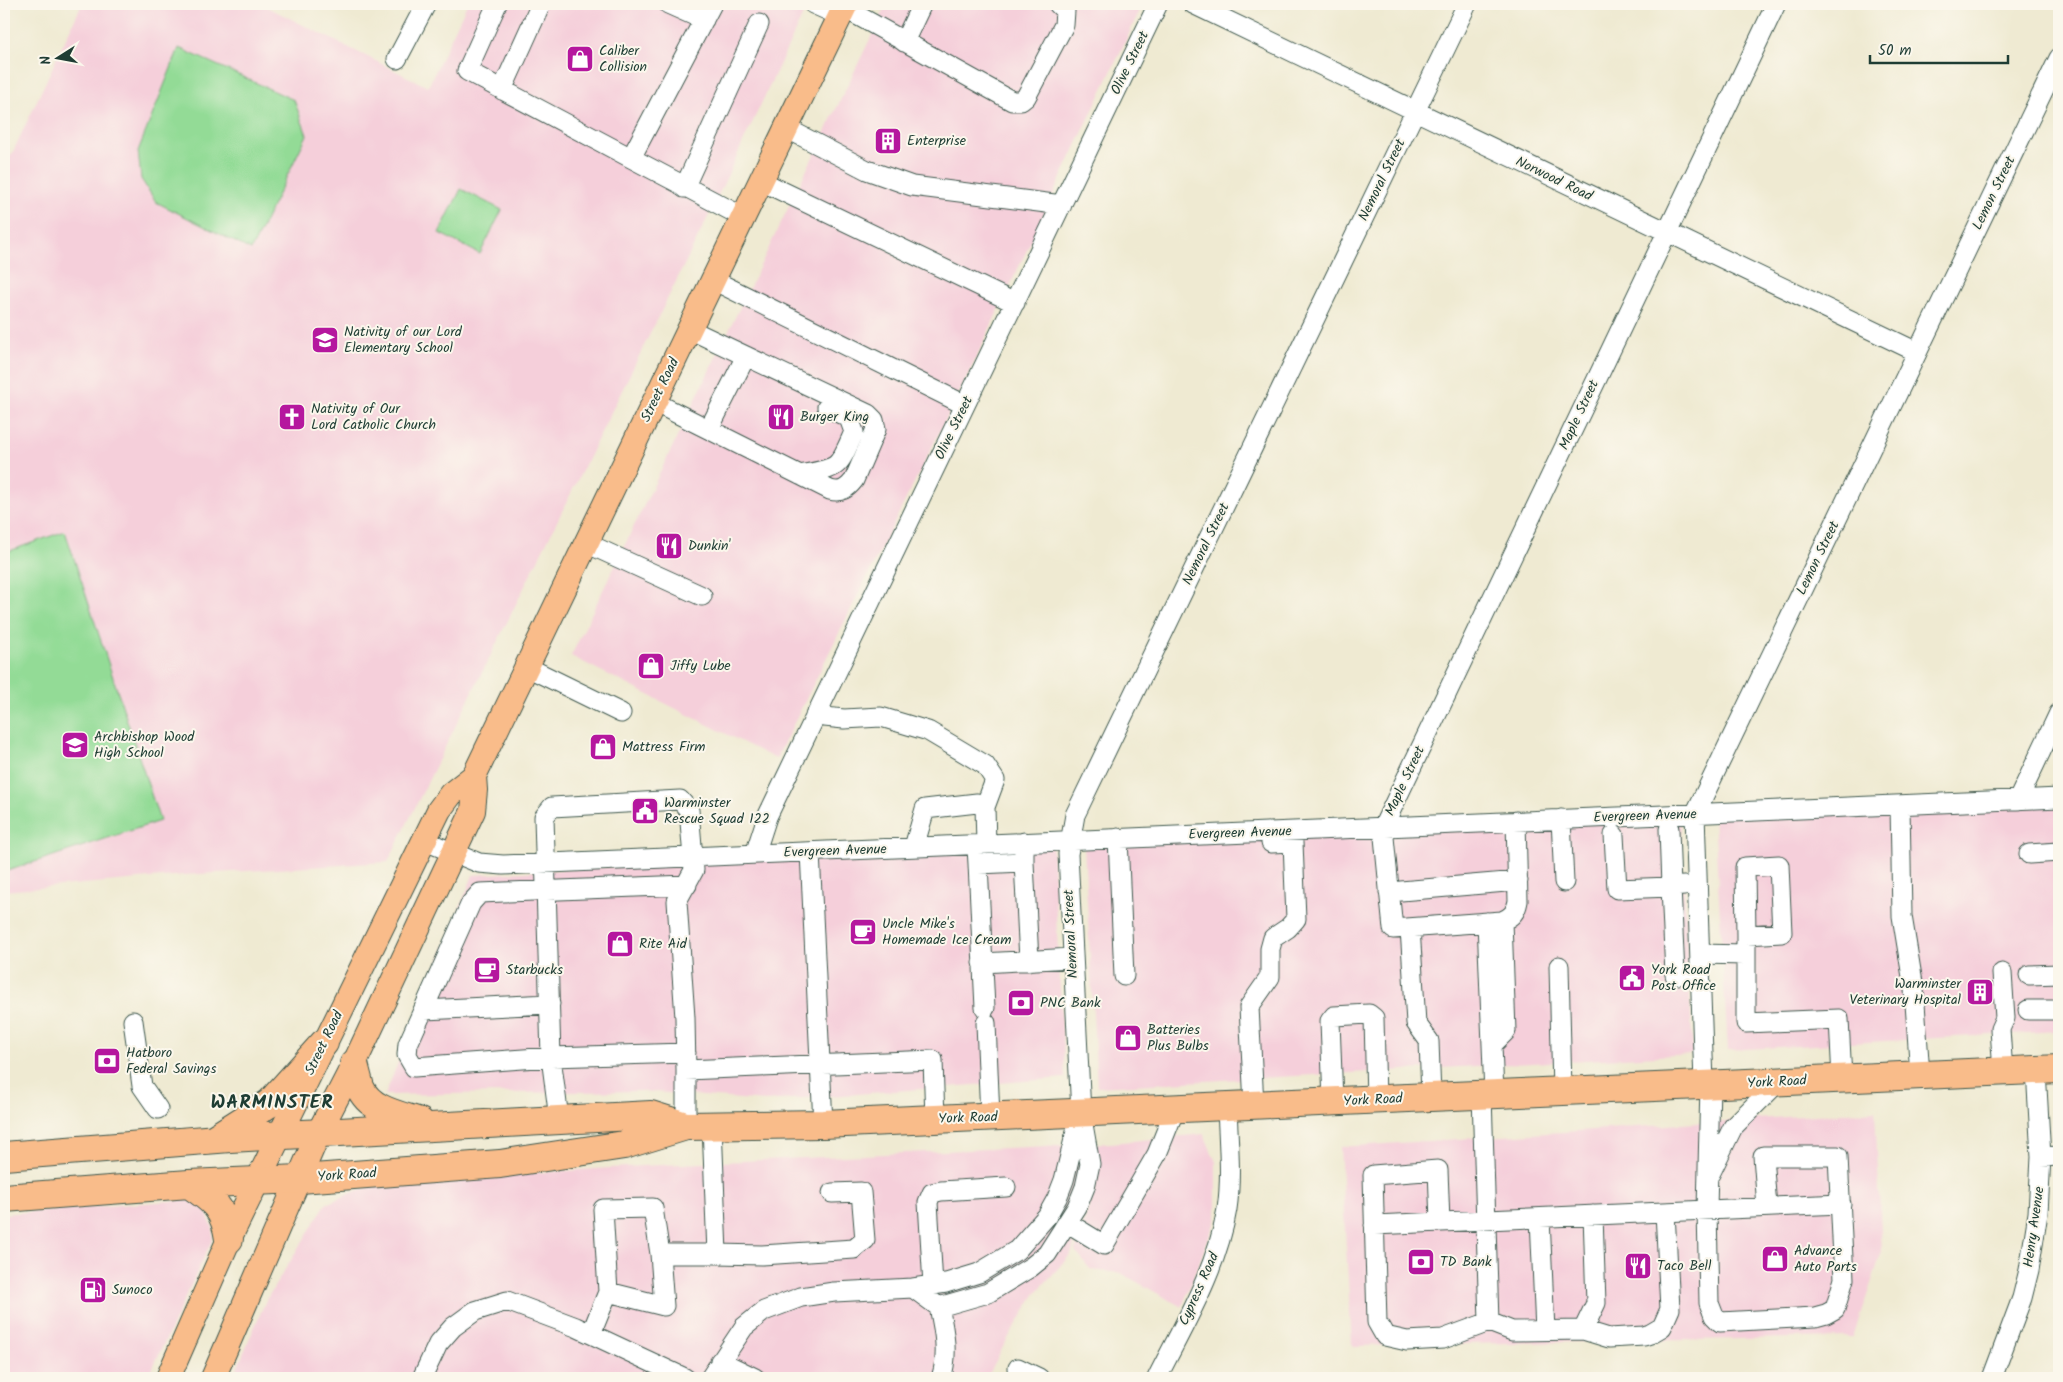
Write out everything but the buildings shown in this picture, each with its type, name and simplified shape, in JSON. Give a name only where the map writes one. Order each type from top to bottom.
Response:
[{"type":"highway","points":[[213,1139],[270,1103],[324,1043]]},
{"type":"highway","points":[[354,1064],[361,1089],[368,1099],[383,1110],[433,1127]]},
{"type":"highway","name":"York Road","points":[[4,1156],[280,1134],[651,1115],[699,1125],[823,1124],[2048,1070]]},
{"type":"highway","name":"York Road","points":[[4,1198],[500,1164],[624,1145],[699,1125]]},
{"type":"highway","points":[[189,1184],[210,1198],[223,1213],[229,1239]]},
{"type":"main road","name":"Street Road","points":[[168,1378],[229,1239],[439,810],[451,794],[474,776],[844,9]]},
{"type":"main road","name":"Street Road","points":[[212,1378],[319,1132],[354,1064],[455,853],[473,811],[476,790],[474,776]]},
{"type":"street","points":[[397,59],[426,4]]},
{"type":"street","points":[[497,4],[466,71],[684,188],[743,217]]},
{"type":"street","points":[[502,90],[542,4]]},
{"type":"street","points":[[631,158],[708,12],[668,4]]},
{"type":"street","points":[[814,4],[844,9],[1012,100],[1021,101],[1026,97],[1064,26],[1064,6]]},
{"type":"street","points":[[904,42],[922,4]]},
{"type":"street","name":"Olive Street","points":[[755,854],[766,817],[1158,4]]},
{"type":"street","name":"Norwood Road","points":[[1193,4],[1665,233],[1917,352]]},
{"type":"street","name":"Nemoral Street","points":[[1081,1113],[1068,854],[1075,815],[1467,4]]},
{"type":"street","name":"Maple Street","points":[[1383,827],[1776,4]]},
{"type":"street","points":[[684,188],[759,24]]},
{"type":"street","name":"Lemon Street","points":[[1840,1204],[1844,1280],[1835,1309],[1815,1317],[1720,1322],[1714,1316],[1709,1303],[1707,1084],[1700,974],[1695,814],[2059,58]]},
{"type":"street","points":[[786,128],[867,170],[912,186],[1062,206]]},
{"type":"street","points":[[761,181],[1015,303]]},
{"type":"street","points":[[713,280],[966,405]]},
{"type":"street","points":[[654,402],[836,492],[849,487],[874,436],[876,429],[874,420],[868,414],[689,329]]},
{"type":"street","points":[[709,429],[752,359]]},
{"type":"street","points":[[752,359],[760,374],[849,418],[854,432],[841,462],[830,469],[800,475]]},
{"type":"street","points":[[586,543],[702,596]]},
{"type":"street","points":[[527,666],[621,713]]},
{"type":"street","points":[[2018,800],[2059,713]]},
{"type":"street","points":[[815,716],[844,719],[880,717],[928,731],[985,765],[995,780],[985,807],[986,844],[977,848],[990,1117]]},
{"type":"street","name":"Evergreen Avenue","points":[[425,841],[479,863],[491,865],[2059,798]]},
{"type":"street","points":[[558,1119],[552,1057],[544,817],[552,807],[680,800],[689,810],[694,870],[677,901],[686,1054],[699,1125],[717,1254]]},
{"type":"street","points":[[914,847],[925,809],[977,803],[985,807]]},
{"type":"street","points":[[1900,805],[1902,916],[1914,989],[1920,1075]]},
{"type":"street","points":[[1561,819],[1564,882]]},
{"type":"street","points":[[1383,827],[1393,930],[1495,922],[1510,918],[1516,911],[1518,901],[1516,821]]},
{"type":"street","points":[[1669,829],[1676,975],[1700,974]]},
{"type":"street","points":[[1254,1105],[1249,1007],[1270,977],[1270,949],[1273,938],[1288,928],[1296,919],[1293,842],[1256,843],[1255,832]]},
{"type":"street","points":[[1614,835],[1616,889],[1697,886]]},
{"type":"street","points":[[1118,838],[1124,976]]},
{"type":"street","points":[[1024,842],[1029,961]]},
{"type":"street","points":[[810,852],[823,1124]]},
{"type":"street","points":[[2029,854],[2059,852]]},
{"type":"street","points":[[978,864],[1024,862]]},
{"type":"street","points":[[1389,892],[1518,881]]},
{"type":"street","points":[[687,885],[546,892],[480,893],[472,903],[408,1044],[407,1055],[414,1066],[552,1057],[686,1054],[821,1065],[933,1060],[935,1119]]},
{"type":"street","points":[[1489,1322],[1485,1220],[1495,922]]},
{"type":"street","points":[[1410,928],[1416,1023],[1429,1040],[1431,1097]]},
{"type":"street","points":[[1746,935],[1746,1023],[1839,1019],[1842,1079]]},
{"type":"street","points":[[1700,954],[1745,955]]},
{"type":"street","points":[[982,963],[1072,958]]},
{"type":"street","points":[[1559,966],[1562,1091]]},
{"type":"street","points":[[2002,972],[2005,1018],[2000,1029],[2003,1072]]},
{"type":"street","points":[[2029,975],[2059,974]]},
{"type":"street","points":[[424,1010],[550,1004]]},
{"type":"street","points":[[2028,1010],[2059,1010]]},
{"type":"street","points":[[1333,1102],[1330,1021],[1334,1016],[1369,1014],[1374,1018],[1376,1100]]},
{"type":"street","points":[[133,1021],[142,1086],[158,1109]]},
{"type":"street","name":"Henry Avenue","points":[[1992,1378],[2012,1326],[2029,1270],[2050,1156],[2048,1070]]},
{"type":"street","points":[[1708,1178],[1733,1127],[1778,1082]]},
{"type":"street","name":"Cypress Road","points":[[1157,1378],[1209,1273],[1220,1241],[1227,1208],[1229,1174],[1227,1106]]},
{"type":"street","points":[[1068,1222],[1104,1245],[1157,1154],[1175,1109]]},
{"type":"street","points":[[939,1307],[988,1293],[1032,1267],[1047,1254],[1068,1222],[1085,1187],[1090,1164],[1081,1113]]},
{"type":"street","points":[[710,1378],[744,1326],[764,1311],[801,1298],[834,1292],[912,1288],[946,1283],[978,1273],[1017,1250],[1047,1216],[1064,1180],[1081,1113]]},
{"type":"street","points":[[1374,1225],[1840,1204],[1838,1156],[1763,1156],[1767,1207]]},
{"type":"street","points":[[1440,1222],[1438,1170],[1373,1175],[1377,1322],[1385,1336],[1407,1341],[1444,1339],[1489,1322],[1512,1331],[1583,1330],[1609,1338],[1650,1334],[1662,1326],[1670,1310],[1665,1212]]},
{"type":"street","points":[[933,1285],[928,1202],[932,1193],[941,1190],[1006,1188]]},
{"type":"street","points":[[660,1254],[762,1254],[854,1249],[865,1240],[861,1192],[832,1193]]},
{"type":"street","points":[[591,1334],[608,1292],[603,1209],[653,1208],[660,1254],[664,1306],[608,1292]]},
{"type":"street","points":[[1583,1330],[1596,1303],[1592,1216]]},
{"type":"street","points":[[1540,1218],[1545,1331]]},
{"type":"street","points":[[912,1288],[939,1307],[945,1335],[942,1378]]},
{"type":"street","points":[[422,1378],[438,1344],[453,1327],[475,1311],[507,1301],[591,1334],[685,1378]]},
{"type":"street","points":[[720,1361],[755,1378]]},
{"type":"street","points":[[1018,1368],[1039,1378]]},
{"type":"shaded area","name":"Nativity of our Lord Elementary School","points":[[82,4],[261,4],[428,87],[467,4],[808,4],[708,217],[388,862],[185,875],[4,891],[4,153],[11,156]]},
{"type":"shaded area","points":[[887,4],[1143,4],[967,377],[776,759],[571,656]]},
{"type":"shaded area","points":[[2059,801],[2059,1031],[1728,1050],[1714,817]]},
{"type":"shaded area","points":[[1680,816],[1693,1054],[1097,1087],[1084,846]]},
{"type":"shaded area","points":[[1052,842],[1065,1078],[765,1101],[643,1091],[385,1095],[473,875]]},
{"type":"shaded area","points":[[1875,1111],[1882,1251],[1853,1337],[1352,1346],[1340,1147]]},
{"type":"shaded area","points":[[1204,1134],[1216,1162],[1216,1219],[1182,1307],[1121,1273],[1091,1270],[1075,1251],[1099,1177],[1071,1254],[1036,1293],[1004,1345],[987,1378],[233,1378],[266,1300],[326,1204],[375,1183],[642,1166],[1111,1143]]},
{"type":"shaded area","points":[[185,1200],[196,1201],[203,1206],[213,1228],[212,1240],[148,1378],[4,1378],[4,1214]]},
{"type":"green space","points":[[179,48],[294,100],[307,135],[251,250],[156,202],[141,179],[138,151]]},
{"type":"green space","points":[[461,189],[502,210],[480,254],[439,233]]},
{"type":"green space","name":"Archbishop Wood High School","points":[[65,531],[160,821],[4,872],[4,553]]},
{"type":"place","name":"Caliber Collision","points":[[580,59]]},
{"type":"place","name":"Enterprise","points":[[888,141]]},
{"type":"place","name":"Nativity of our Lord Elementary School","points":[[325,340]]},
{"type":"place","name":"Nativity of Our Lord Catholic Church","points":[[292,417]]},
{"type":"place","name":"Burger King","points":[[781,417]]},
{"type":"place","name":"Dunkin'","points":[[669,546]]},
{"type":"place","name":"Jiffy Lube","points":[[651,666]]},
{"type":"place","name":"Archbishop Wood High School","points":[[75,745]]},
{"type":"place","name":"Mattress Firm","points":[[603,747]]},
{"type":"place","name":"Warminster Rescue Squad 122","points":[[645,811]]},
{"type":"place","name":"Uncle Mike's Homemade Ice Cream","points":[[863,932]]},
{"type":"place","name":"Rite Aid","points":[[620,944]]},
{"type":"place","name":"Starbucks","points":[[487,970]]},
{"type":"place","name":"York Road Post Office","points":[[1632,978]]},
{"type":"place","name":"Warminster Veterinary Hospital","points":[[1980,992]]},
{"type":"place","name":"PNC Bank","points":[[1021,1003]]},
{"type":"place","name":"Batteries Plus Bulbs","points":[[1128,1038]]},
{"type":"place","name":"Hatboro Federal Savings","points":[[107,1061]]},
{"type":"place","name":"Advance Auto Parts","points":[[1775,1259]]},
{"type":"place","name":"TD Bank","points":[[1421,1262]]},
{"type":"place","name":"Taco Bell","points":[[1638,1266]]},
{"type":"place","name":"Sunoco","points":[[93,1290]]},
{"type":"district","name":"WARMINSTER","points":[[272,1103]]}]
